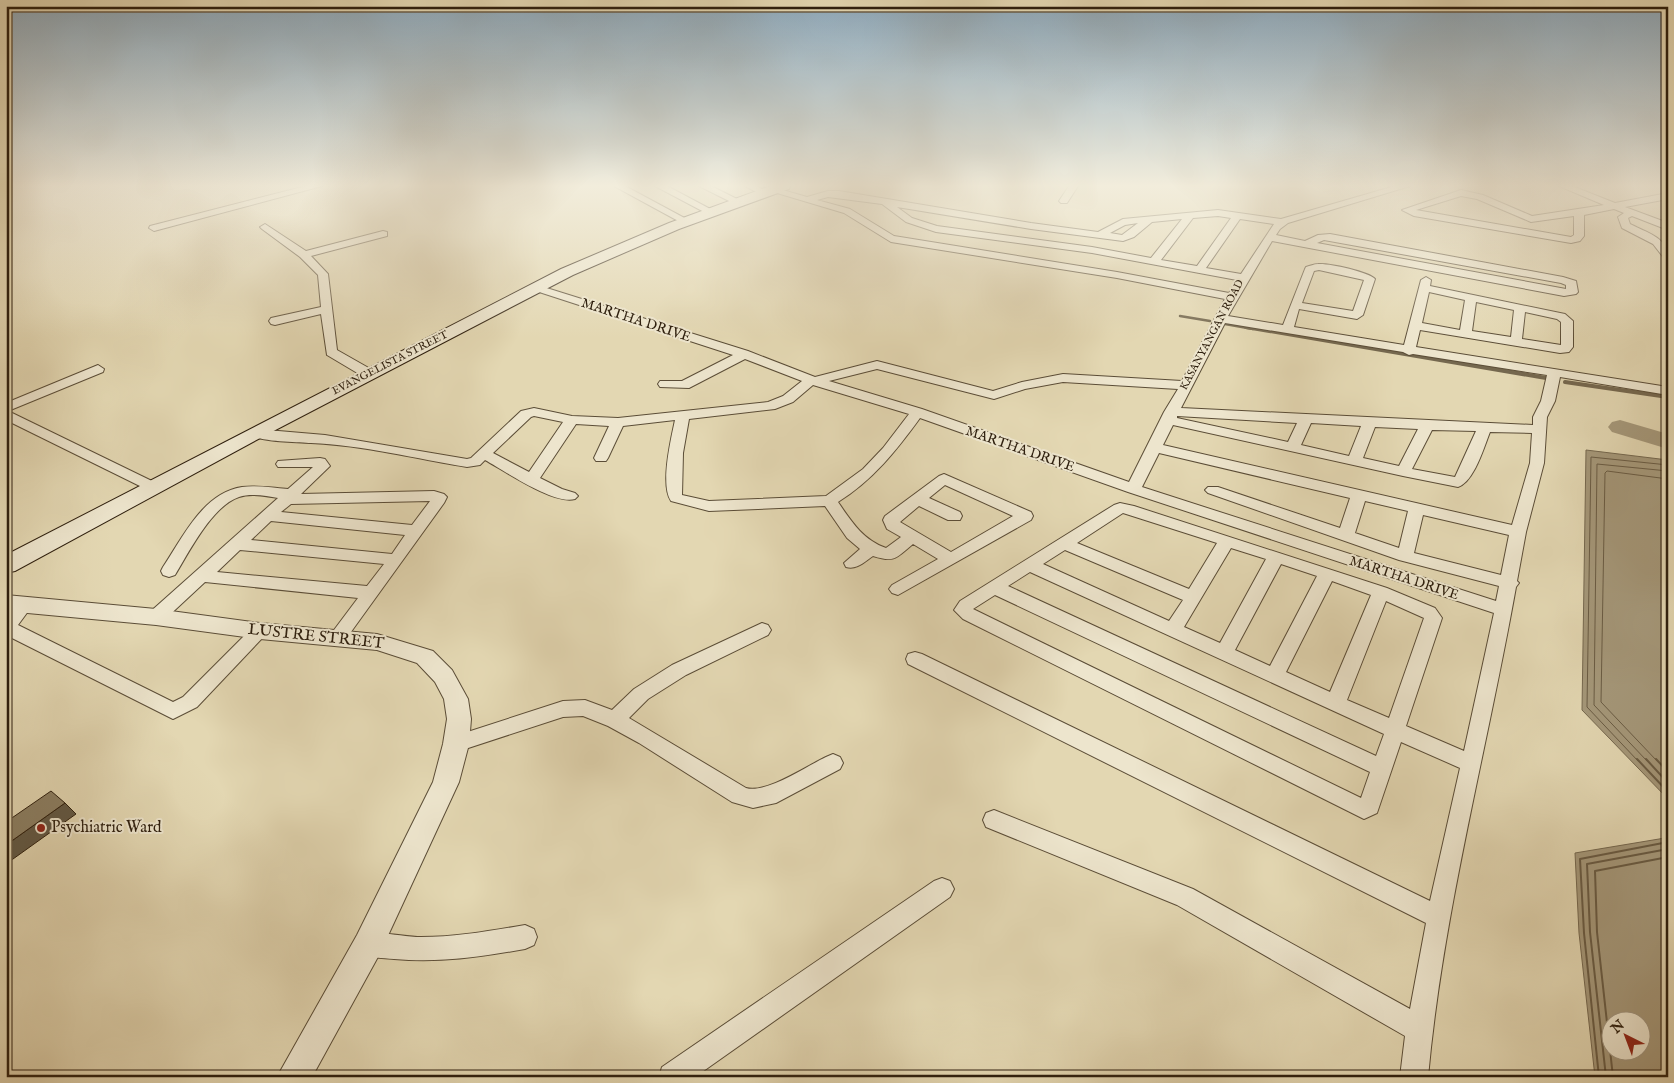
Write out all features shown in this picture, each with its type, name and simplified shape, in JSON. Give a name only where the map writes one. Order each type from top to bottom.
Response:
[{"type":"main road","name":"EVANGELISTA STREET","points":[[6,565],[369,374],[537,288],[616,249],[647,237]]},
{"type":"street","points":[[278,237],[304,255],[323,274],[325,310],[331,352],[369,374]]},
{"type":"street","points":[[304,255],[373,237]]},
{"type":"street","points":[[887,237],[891,239],[1117,275],[1232,297]]},
{"type":"street","points":[[988,237],[1154,261],[1242,278]]},
{"type":"street","points":[[1014,258],[1026,237]]},
{"type":"street","points":[[1154,261],[1174,237]]},
{"type":"street","points":[[1200,269],[1223,237]]},
{"type":"street","points":[[1270,237],[1564,293],[1572,292],[1572,283],[1562,280],[1330,237],[1322,237],[1309,243]]},
{"type":"street","name":"KASANYANGAN ROAD","points":[[1133,489],[1169,416],[1242,278],[1270,237]]},
{"type":"street","points":[[1547,237],[1564,240],[1576,240],[1579,237]]},
{"type":"street","points":[[1646,237],[1657,242],[1668,256]]},
{"type":"street","points":[[1287,331],[1294,305],[1310,269],[1314,267],[1364,276],[1370,279],[1357,315],[1294,305]]},
{"type":"street","points":[[1409,350],[1425,284],[1471,298],[1566,319],[1567,347],[1560,349],[1516,343],[1466,333],[1415,326]]},
{"type":"street","name":"MARTHA DRIVE","points":[[537,288],[744,354],[813,380],[917,412],[1133,489],[1503,610]]},
{"type":"street","points":[[1466,333],[1471,298]]},
{"type":"street","points":[[1516,343],[1520,308]]},
{"type":"street","points":[[275,321],[325,310]]},
{"type":"street","points":[[1222,319],[1668,391]]},
{"type":"street","points":[[665,384],[684,385],[744,354]]},
{"type":"street","points":[[255,433],[284,437],[325,439],[467,463],[475,462],[526,414],[534,412],[572,420],[618,422],[770,406],[788,399],[813,380],[877,365],[994,395],[1022,386],[1063,378],[1187,385]]},
{"type":"street","points":[[6,408],[98,369]]},
{"type":"street","points":[[1414,1077],[1419,1029],[1439,917],[1510,584],[1518,532],[1537,463],[1540,417],[1548,401],[1554,374]]},
{"type":"street","points":[[683,415],[676,453],[674,493],[676,498],[684,501],[709,506],[829,501],[851,488],[872,471],[917,412]]},
{"type":"street","points":[[6,414],[153,487]]},
{"type":"street","points":[[1169,416],[1307,417],[1428,426],[1538,429]]},
{"type":"street","points":[[1169,416],[1402,472],[1461,481],[1485,428]]},
{"type":"street","points":[[1292,446],[1307,417]]},
{"type":"street","points":[[532,478],[572,420]]},
{"type":"street","points":[[1355,460],[1370,421]]},
{"type":"street","points":[[601,458],[618,422]]},
{"type":"street","points":[[1402,472],[1428,426]]},
{"type":"street","points":[[1153,447],[1518,532]]},
{"type":"street","points":[[484,454],[557,493],[570,496]]},
{"type":"street","points":[[156,617],[323,466],[320,462],[283,464]]},
{"type":"street","points":[[898,589],[951,559],[1024,516],[944,479],[891,520],[893,524],[912,537],[951,559]]},
{"type":"street","points":[[1213,490],[1405,556],[1510,584]]},
{"type":"street","points":[[169,571],[203,520],[228,496],[238,492],[288,496],[438,497],[439,500],[337,638]]},
{"type":"street","points":[[1346,535],[1359,495]]},
{"type":"street","points":[[918,499],[954,516]]},
{"type":"street","points":[[829,501],[857,541],[871,549],[888,555],[912,537]]},
{"type":"street","points":[[1120,508],[1327,573],[1429,612],[1433,618],[1369,806],[1364,810],[963,610],[966,605],[1063,543],[1120,508]]},
{"type":"street","points":[[1405,556],[1416,508]]},
{"type":"street","points":[[267,516],[416,531]]},
{"type":"street","points":[[1173,630],[1227,541]]},
{"type":"street","points":[[1063,543],[1193,597]]},
{"type":"street","points":[[237,544],[396,560]]},
{"type":"street","points":[[852,563],[871,549]]},
{"type":"street","points":[[1224,653],[1276,557]]},
{"type":"street","points":[[1030,565],[1472,764]]},
{"type":"street","points":[[1276,675],[1327,573]]},
{"type":"street","points":[[202,576],[372,593]]},
{"type":"street","points":[[994,587],[1382,768]]},
{"type":"street","points":[[1336,702],[1380,592]]},
{"type":"street","points":[[14,604],[9,623],[10,629],[173,711],[190,702],[260,631]]},
{"type":"street","name":"LUSTRE STREET","points":[[14,604],[156,617],[260,631],[376,642],[398,647],[425,657],[444,676],[456,699],[458,719],[456,744],[446,782],[368,945],[294,1077]]},
{"type":"street","points":[[615,720],[641,694],[679,670],[762,630]]},
{"type":"street","points":[[915,659],[1439,917]]},
{"type":"street","points":[[456,744],[552,712],[575,707],[585,708],[615,720],[740,795],[753,799],[768,796],[833,763]]},
{"type":"street","points":[[994,820],[1185,897],[1419,1029]]},
{"type":"street","points":[[673,1077],[942,889]]},
{"type":"street","points":[[368,945],[419,949],[452,947],[525,937]]},
{"type":"water","points":[[1586,450],[1668,460],[1668,799],[1582,710]]},
{"type":"water","points":[[1668,830],[1668,1077],[1595,1077],[1579,933],[1575,853],[1665,838]]},
{"type":"building","points":[[51,791],[65,803],[6,845],[6,822]]},
{"type":"waterway","points":[[1180,316],[1210,321]]},
{"type":"waterway","points":[[1225,324],[1253,329]]},
{"type":"waterway","points":[[1246,327],[1546,378]]},
{"type":"waterway","points":[[1565,382],[1668,397]]},
{"type":"waterway","points":[[1620,427],[1668,442]]},
{"type":"place","name":"Psychiatric Ward","points":[[41,828]]}]
